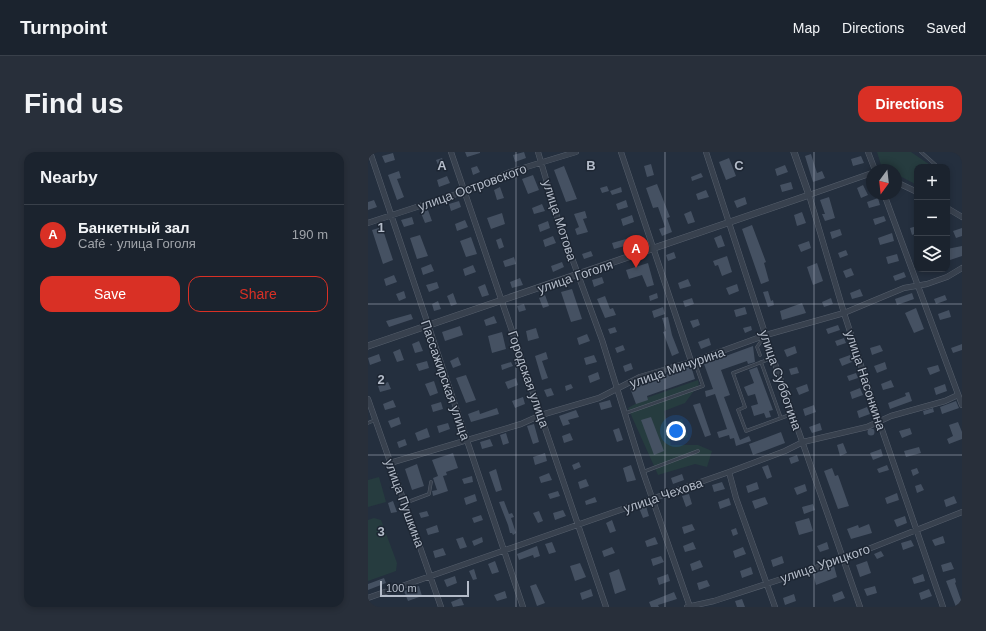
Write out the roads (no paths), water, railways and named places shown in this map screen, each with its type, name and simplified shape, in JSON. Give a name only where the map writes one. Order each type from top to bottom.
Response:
[{"type":"street","name":"Пассажирская улица","points":[[370,152],[427,326],[523,607]]},
{"type":"street","name":"Городская улица","points":[[451,152],[606,607]]},
{"type":"street","name":"улица Мотова","points":[[538,152],[558,220],[579,275],[626,413],[689,607]]},
{"type":"street","name":"улица Островского","points":[[368,223],[464,191],[510,172],[576,152]]},
{"type":"street","points":[[621,152],[653,249],[693,361]]},
{"type":"street","name":"улица Субботина","points":[[706,152],[763,336],[773,358],[860,607]]},
{"type":"street","name":"улица Насонкина","points":[[794,152],[809,195],[844,313],[879,421],[943,607]]},
{"type":"street","points":[[868,152],[873,164]]},
{"type":"street","name":"улица Гоголя","points":[[368,346],[579,275],[866,175]]},
{"type":"street","points":[[902,185],[914,191]]},
{"type":"street","points":[[886,200],[962,405]]},
{"type":"street","points":[[950,210],[962,218]]},
{"type":"street","name":"улица Мичурина","points":[[390,463],[521,424],[541,415],[599,398],[640,377],[693,361],[763,336],[844,313],[904,288],[918,286],[947,277],[962,268]]},
{"type":"street","name":"улица Чехова","points":[[368,598],[430,575],[654,499],[785,451],[803,442],[867,427],[879,421],[958,395]]},
{"type":"street","name":"улица Пушкина","points":[[369,403],[441,607]]},
{"type":"street","points":[[729,472],[736,498],[775,607]]},
{"type":"street","name":"улица Урицкого","points":[[689,607],[714,601],[843,559],[962,512]]},
{"type":"lane","points":[[921,152],[935,164]]},
{"type":"lane","points":[[760,355],[757,347],[763,336]]},
{"type":"lane","points":[[773,358],[733,373],[745,407],[738,410],[746,431],[792,413]]},
{"type":"lane","points":[[626,413],[703,386],[693,361]]},
{"type":"lane","points":[[762,362],[781,418]]},
{"type":"lane","points":[[368,423],[375,420]]},
{"type":"lane","points":[[644,472],[698,451]]},
{"type":"lane","points":[[404,503],[429,494],[431,482]]},
{"type":"place","name":"Банкетный зал","points":[[636,268]]}]
